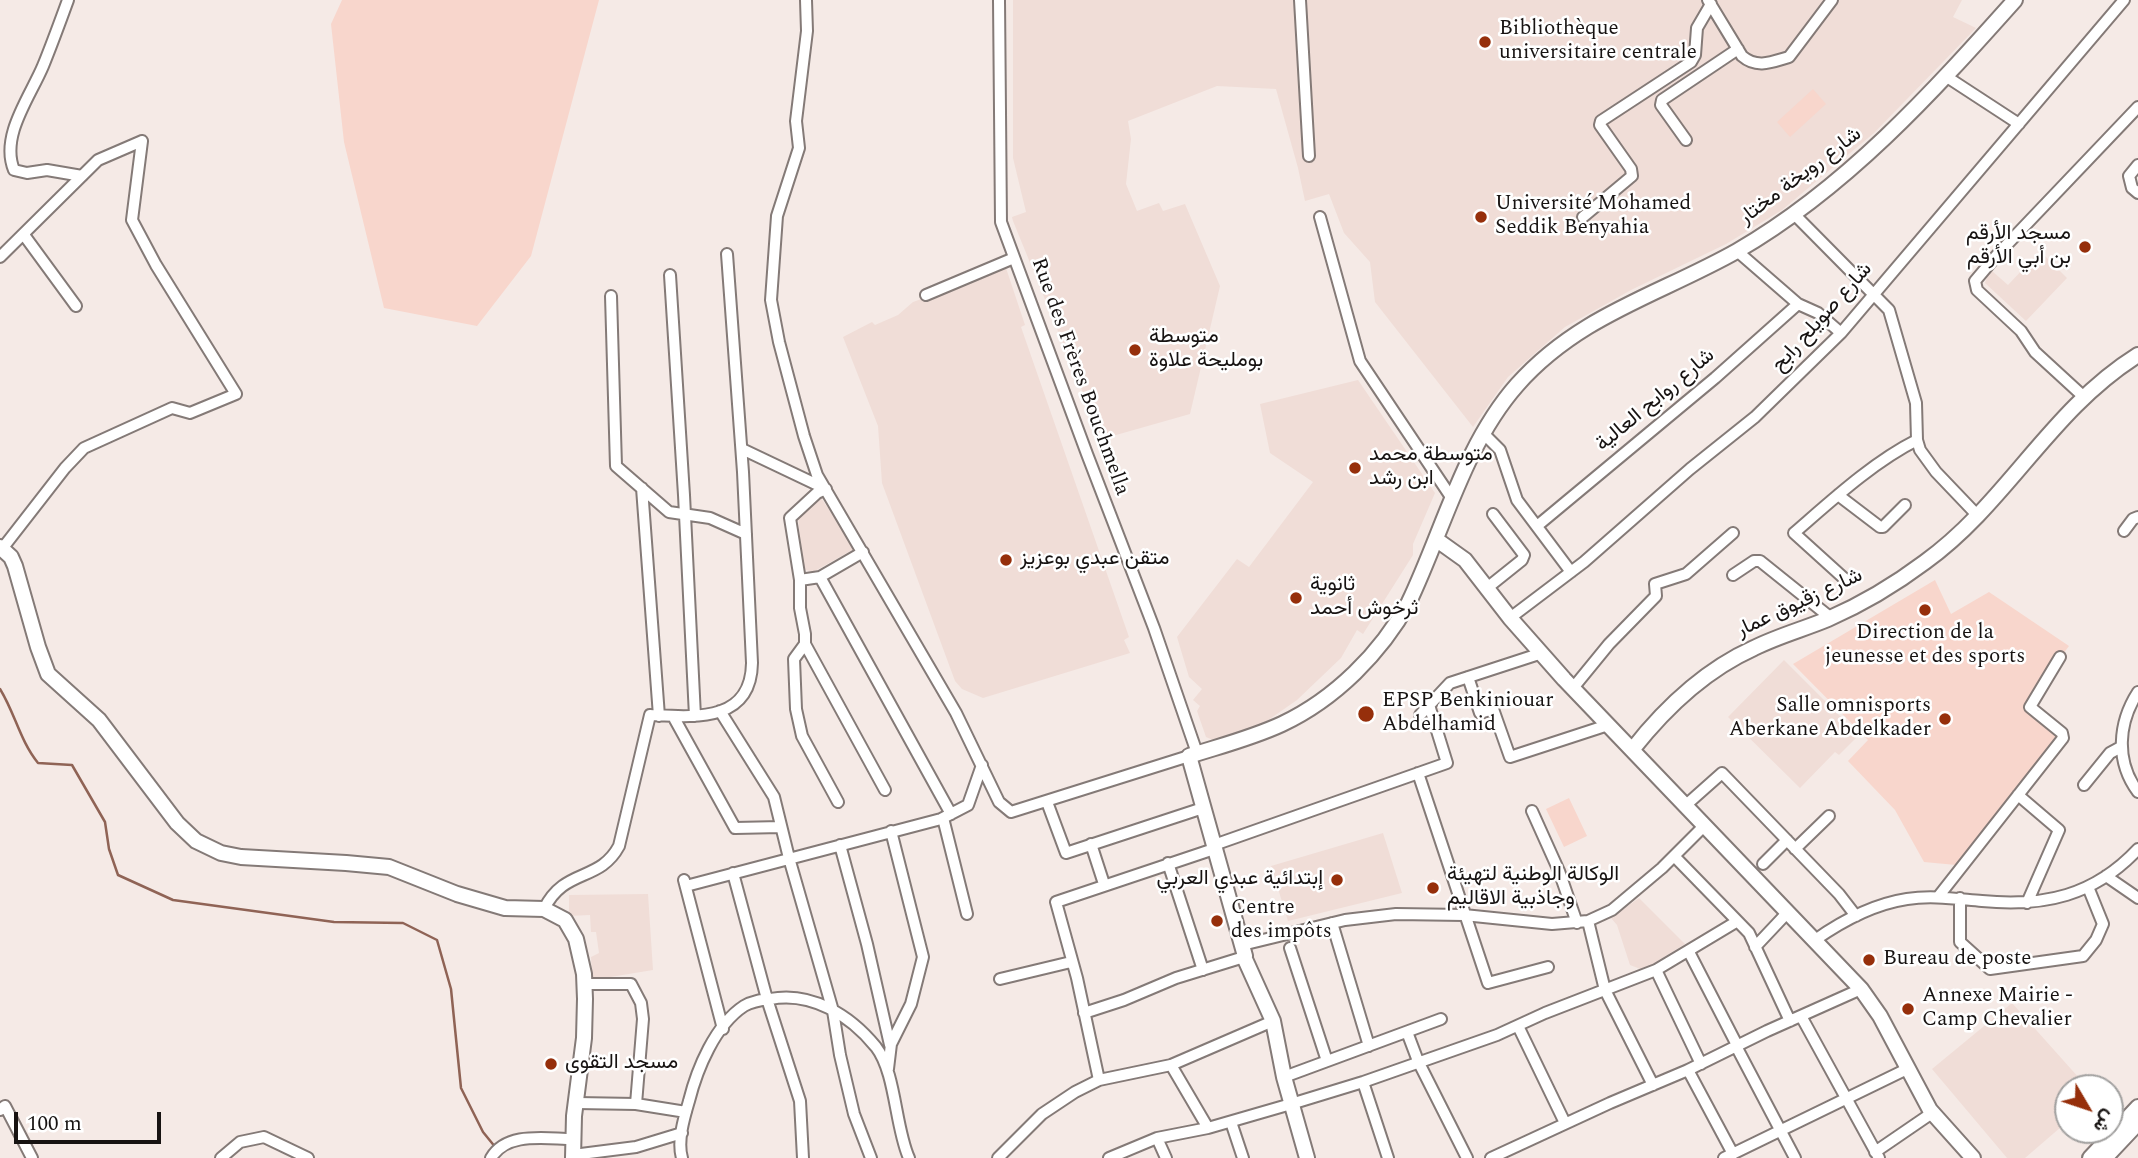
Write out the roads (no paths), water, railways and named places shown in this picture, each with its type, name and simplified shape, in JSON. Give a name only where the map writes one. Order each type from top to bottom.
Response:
[{"type":"main road","name":"شارع رويخة مختار","points":[[1193,755],[1254,735],[1315,705],[1346,681],[1378,648],[1403,614],[1483,433],[1503,402],[1550,352],[1577,332],[1737,251],[1794,214],[1887,137],[1947,77],[2015,0]]},
{"type":"main road","name":"شارع زقيوق عمار","points":[[1632,750],[1670,707],[1726,663],[1753,648],[1831,618],[1925,562],[1978,516],[2016,475],[2040,442],[2084,397],[2111,373],[2138,355]]},
{"type":"main road","points":[[1437,540],[1465,560],[1510,618],[1573,688],[1861,989],[1880,1016],[1932,1113],[1973,1158]]},
{"type":"main road","points":[[1,548],[11,557],[15,566],[48,674],[99,720],[177,823],[196,841],[208,848],[241,858],[389,867],[457,894],[505,908],[544,909],[565,920],[572,930],[585,984],[584,1038],[573,1157]]},
{"type":"main road","points":[[1193,755],[1203,808],[1243,951],[1273,1021],[1284,1077],[1307,1158]]},
{"type":"main road","points":[[2090,1158],[2138,1107]]},
{"type":"main road","points":[[2105,1158],[2138,1123]]},
{"type":"street","points":[[68,0],[42,68],[17,114],[8,158],[14,170],[27,173],[47,170],[82,176]]},
{"type":"street","points":[[806,0],[807,31],[796,121],[799,148],[777,216],[771,300],[779,342],[817,475],[929,666],[999,802],[1011,811],[1193,755]]},
{"type":"street","name":"Rue des Frères Bouchmella","points":[[999,0],[1001,222],[1154,628],[1193,755]]},
{"type":"street","points":[[1300,0],[1309,156]]},
{"type":"street","points":[[1710,2],[1738,49],[1749,62],[1756,64],[1789,57],[1832,0]]},
{"type":"street","name":"شارع صويلح رابح","points":[[1510,618],[1571,572],[1690,469],[1755,417],[1841,333],[2124,0]]},
{"type":"street","points":[[1583,216],[1632,177],[1631,169],[1600,125],[1601,121],[1691,62],[1695,55],[1697,28],[1710,2]]},
{"type":"street","points":[[1686,141],[1661,105],[1662,100],[1738,49]]},
{"type":"street","points":[[1947,77],[2019,124]]},
{"type":"street","points":[[2084,397],[2035,352],[2021,331],[1977,290],[1975,281],[2138,107]]},
{"type":"street","points":[[0,257],[98,160],[142,141],[132,220],[156,265],[236,394],[190,414],[172,408],[84,448],[65,467],[1,548]]},
{"type":"street","points":[[2138,165],[2129,176],[2132,188],[2138,193]]},
{"type":"street","points":[[1794,214],[1885,304],[1891,315],[1916,403],[1917,440],[1924,457],[1978,516]]},
{"type":"street","points":[[1320,218],[1360,361],[1453,500]]},
{"type":"street","points":[[24,234],[76,306]]},
{"type":"street","points":[[1737,251],[1798,304],[1818,313],[1841,333]]},
{"type":"street","points":[[544,909],[551,895],[567,881],[601,867],[612,859],[619,846],[650,715],[695,716],[720,711],[739,701],[748,688],[752,673],[746,534],[727,254]]},
{"type":"street","points":[[926,295],[1014,258]]},
{"type":"street","points":[[670,275],[695,716]]},
{"type":"street","points":[[611,296],[616,466],[669,512],[710,518],[746,534]]},
{"type":"street","name":"شارع روابح العالية","points":[[1537,526],[1715,378],[1798,304]]},
{"type":"street","points":[[1483,433],[1500,450],[1517,500],[1571,572]]},
{"type":"street","points":[[1847,580],[1794,533],[1838,495],[1917,440]]},
{"type":"street","points":[[741,449],[826,489]]},
{"type":"street","points":[[642,488],[659,716]]},
{"type":"street","points":[[826,489],[817,493],[790,518],[800,580],[800,608],[806,634],[805,644],[794,659],[796,709],[802,736],[838,802]]},
{"type":"street","points":[[1838,495],[1880,527],[1905,505]]},
{"type":"street","points":[[1487,588],[1522,560],[1524,555],[1493,514]]},
{"type":"street","points":[[2124,531],[2133,519],[2138,517]]},
{"type":"street","points":[[1573,688],[1609,644],[1656,596],[1656,584],[1686,574],[1733,533]]},
{"type":"street","points":[[800,580],[820,577],[863,552]]},
{"type":"street","points":[[1733,575],[1755,561],[1760,562],[1831,618]]},
{"type":"street","points":[[820,577],[947,816],[967,914]]},
{"type":"street","points":[[805,644],[886,790]]},
{"type":"street","points":[[1420,715],[1450,683],[1542,653]]},
{"type":"street","points":[[1938,897],[2063,738],[2062,733],[2030,707],[2060,657]]},
{"type":"street","points":[[1468,677],[1480,713],[1493,709],[1510,757],[1608,725]]},
{"type":"street","points":[[2138,692],[2123,722],[2122,747],[2126,771],[2138,792]]},
{"type":"street","points":[[1099,1080],[1055,904],[1061,898],[1214,847],[1447,763],[1429,705]]},
{"type":"street","points":[[720,711],[774,797],[834,1011],[840,1055],[854,1114],[871,1158]]},
{"type":"street","points":[[673,716],[735,828],[781,827]]},
{"type":"street","points":[[2084,785],[2110,753],[2122,747]]},
{"type":"street","points":[[723,1029],[685,883],[733,873],[947,816],[968,805],[982,765]]},
{"type":"street","points":[[1418,773],[1488,983],[1548,967]]},
{"type":"street","points":[[1686,805],[1722,773],[1839,894],[1856,916]]},
{"type":"street","points":[[2018,795],[2059,830],[2027,903]]},
{"type":"street","points":[[1047,802],[1066,853],[1203,808]]},
{"type":"street","points":[[1532,811],[1583,922],[1605,990],[1653,1085]]},
{"type":"street","points":[[1763,864],[1829,817]]},
{"type":"street","points":[[1084,1013],[1125,1000],[1176,978],[1203,971],[1243,951],[1332,923],[1396,914],[1464,915],[1552,924],[1583,922],[1612,910],[1705,825]]},
{"type":"street","points":[[887,1075],[891,1044],[911,1004],[923,957],[891,831]]},
{"type":"street","points":[[1091,844],[1104,884]]},
{"type":"street","points":[[840,845],[891,1044]]},
{"type":"street","points":[[1815,940],[1856,916],[1904,899],[1938,897],[2027,903],[2050,900],[2088,887],[2106,876],[2138,849]]},
{"type":"street","points":[[1674,856],[1749,933],[1877,1155],[1932,1113]]},
{"type":"street","points":[[1168,863],[1203,971]]},
{"type":"street","points":[[733,873],[800,1101],[803,1158]]},
{"type":"street","points":[[2106,876],[2138,898]]},
{"type":"street","points":[[1960,898],[1960,942],[1990,969],[2083,956],[2104,924],[2088,887]]},
{"type":"street","points":[[1755,947],[1788,912]]},
{"type":"street","points":[[1109,1158],[1157,1138],[1231,1122],[1363,1082],[1518,1026],[1656,970],[1736,922]]},
{"type":"street","points":[[1332,923],[1369,1046]]},
{"type":"street","points":[[1290,948],[1327,1061]]},
{"type":"street","points":[[1689,952],[1795,1158]]},
{"type":"street","points":[[1000,979],[1071,962]]},
{"type":"street","points":[[1656,970],[1701,1063]]},
{"type":"street","points":[[585,984],[631,984],[641,1003],[643,1019],[636,1104]]},
{"type":"street","points":[[1492,1158],[1516,1153],[1565,1123],[1688,1070],[1736,1045],[1861,989]]},
{"type":"street","points":[[682,1158],[680,1152],[686,1112],[702,1059],[723,1029],[745,1005],[768,999],[806,999],[834,1011],[864,1034],[880,1052],[909,1158]]},
{"type":"street","points":[[1284,1077],[1441,1019]]},
{"type":"street","points":[[998,1158],[1042,1114],[1099,1080],[1171,1065],[1273,1021]]},
{"type":"street","points":[[1518,1026],[1565,1123]]},
{"type":"street","points":[[1408,1032],[1418,1061],[1466,1158]]},
{"type":"street","points":[[880,1052],[891,1044]]},
{"type":"street","points":[[1171,1065],[1208,1128]]},
{"type":"street","points":[[1688,1070],[1728,1156],[1907,1069]]},
{"type":"street","points":[[1363,1082],[1388,1158]]},
{"type":"street","points":[[577,1103],[636,1104],[686,1112]]},
{"type":"street","points":[[0,1110],[5,1106],[32,1158]]},
{"type":"street","points":[[1231,1122],[1243,1158]]},
{"type":"street","points":[[573,1157],[636,1147],[682,1133]]},
{"type":"street","points":[[221,1158],[240,1142],[264,1137],[309,1158]]},
{"type":"street","points":[[1157,1138],[1166,1158]]},
{"type":"street","points":[[491,1158],[516,1139],[573,1139]]},
{"type":"waterway","points":[[0,689],[38,763],[72,765],[105,822],[109,849],[118,875],[173,900],[334,922],[403,923],[437,940],[451,989],[461,1088],[483,1132],[496,1148]]},
{"type":"place","name":"Bibliothèque universitaire centrale","points":[[1485,42]]},
{"type":"place","name":"Université Mohamed Seddik Benyahia","points":[[1481,217]]},
{"type":"place","name":"مسجد الأرقم بن أبي الأرقم","points":[[2085,247]]},
{"type":"place","name":"متوسطة بومليحة علاوة","points":[[1135,350]]},
{"type":"place","name":"متوسطة محمد ابن رشد","points":[[1355,468]]},
{"type":"place","name":"متقن عبدي بوعزيز","points":[[1006,560]]},
{"type":"place","name":"ثانوية ثرخوش أحمد","points":[[1296,598]]},
{"type":"place","name":"Direction de la jeunesse et des sports","points":[[1925,610]]},
{"type":"place","name":"EPSP Benkiniouar Abdelhamid","points":[[1366,714]]},
{"type":"place","name":"Salle omnisports Aberkane Abdelkader","points":[[1945,719]]},
{"type":"place","name":"إبتدائية عبدي العربي","points":[[1337,880]]},
{"type":"place","name":"الوكالة الوطنية لتهيئة وجاذبية الاقاليم","points":[[1433,888]]},
{"type":"place","name":"Centre des impôts","points":[[1217,921]]},
{"type":"place","name":"Bureau de poste","points":[[1869,960]]},
{"type":"place","name":"Annexe Mairie - Camp Chevalier","points":[[1908,1009]]},
{"type":"place","name":"مسجد التقوى","points":[[551,1064]]}]
